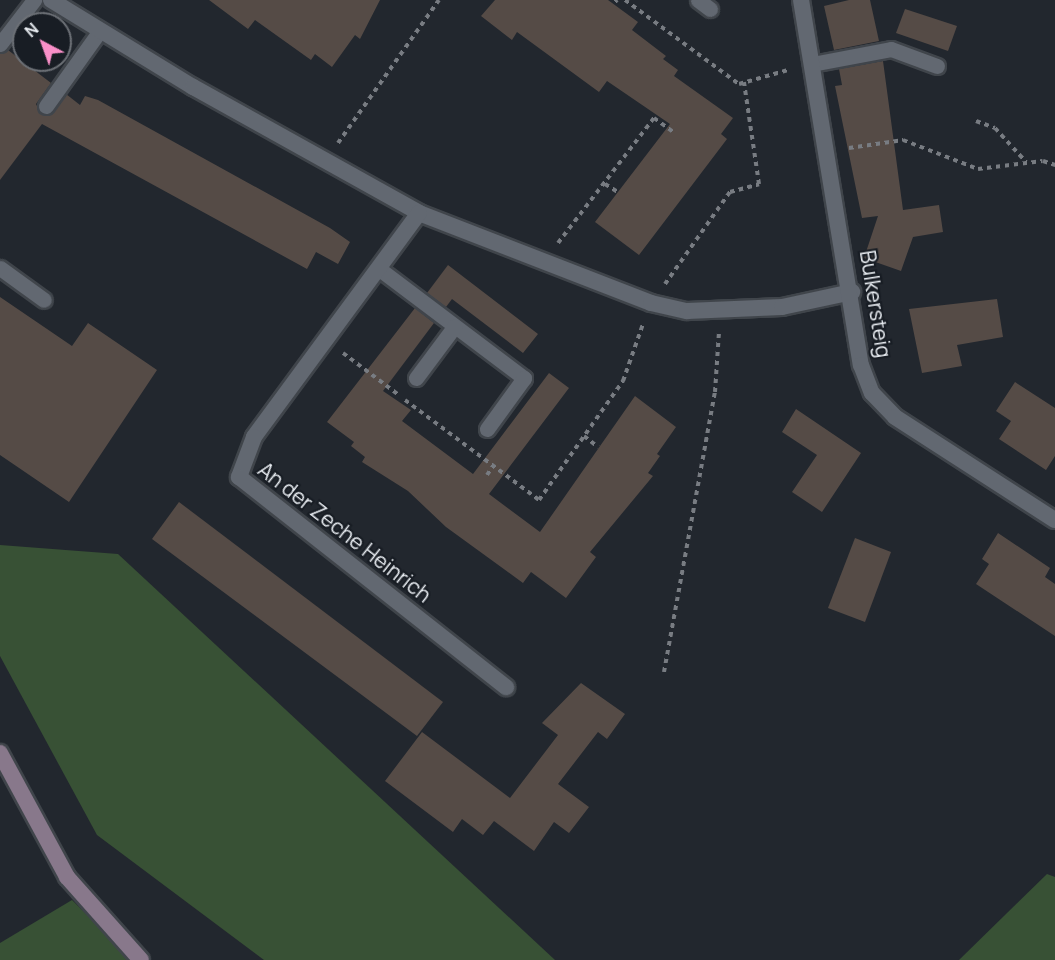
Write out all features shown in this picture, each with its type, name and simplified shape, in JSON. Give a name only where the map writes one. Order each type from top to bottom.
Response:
[{"type":"main road","points":[[0,753],[66,878],[141,960]]},
{"type":"street","points":[[51,0],[99,32],[419,213],[651,303],[687,311],[782,307],[852,292]]},
{"type":"street","name":"Bulkersteig","points":[[801,0],[852,292],[861,365],[872,393],[895,417],[1055,520]]},
{"type":"street","name":"An der Zeche Heinrich","points":[[419,213],[254,437],[239,477],[506,687]]},
{"type":"lane","points":[[0,44],[34,0]]},
{"type":"lane","points":[[46,106],[99,32]]},
{"type":"lane","points":[[812,64],[891,49],[937,66]]},
{"type":"lane","points":[[0,268],[44,300]]},
{"type":"lane","points":[[378,268],[524,378],[487,429]]},
{"type":"lane","points":[[416,378],[454,327]]},
{"type":"path","points":[[326,161],[439,0]]},
{"type":"path","points":[[626,0],[744,82],[759,184],[730,192],[651,303]]},
{"type":"path","points":[[744,82],[812,64]]},
{"type":"path","points":[[542,262],[605,184],[654,118],[673,132]]},
{"type":"path","points":[[976,121],[995,128],[1026,163]]},
{"type":"path","points":[[827,152],[903,140],[978,169],[1026,163],[1055,165]]},
{"type":"path","points":[[605,184],[618,192]]},
{"type":"path","points":[[664,672],[715,392],[721,309]]},
{"type":"path","points":[[584,436],[598,447]]},
{"type":"path","points":[[487,475],[493,466]]},
{"type":"green space","points":[[0,545],[118,554],[555,960],[264,960],[97,835],[0,656]]},
{"type":"green space","points":[[1047,874],[1055,877],[1055,960],[959,960]]},
{"type":"green space","points":[[72,900],[133,960],[0,960],[0,943]]},
{"type":"building","points":[[209,0],[380,0],[360,39],[355,35],[332,67],[315,54],[311,60],[255,20],[248,29]]},
{"type":"building","points":[[495,0],[608,0],[638,22],[632,30],[666,56],[663,59],[678,70],[674,76],[733,118],[721,134],[727,139],[639,255],[595,222],[670,124],[607,81],[599,92],[517,32],[512,40],[481,16]]},
{"type":"building","points":[[849,0],[870,0],[879,41],[834,50],[824,6]]},
{"type":"building","points":[[905,9],[957,26],[948,51],[896,33]]},
{"type":"building","points":[[8,50],[12,53],[12,72],[37,72],[51,83],[36,104],[41,114],[51,115],[66,94],[80,105],[85,96],[98,100],[330,228],[350,242],[338,264],[316,252],[307,269],[42,124],[0,180],[0,54]]},
{"type":"building","points":[[883,61],[903,210],[939,205],[943,232],[913,237],[901,271],[864,258],[878,216],[862,218],[835,86],[842,85],[839,69]]},
{"type":"building","points":[[448,265],[538,334],[523,353],[452,299],[446,307],[427,293]]},
{"type":"building","points":[[0,297],[72,346],[88,323],[157,370],[69,502],[0,455]]},
{"type":"building","points":[[997,299],[1003,337],[957,345],[962,366],[922,373],[909,309]]},
{"type":"building","points":[[415,308],[434,323],[383,391],[411,410],[402,421],[473,474],[549,373],[569,388],[489,494],[540,532],[635,396],[676,427],[657,454],[660,456],[648,473],[653,476],[590,552],[596,557],[566,598],[531,572],[523,583],[446,527],[408,491],[362,462],[365,457],[351,446],[354,442],[327,422]]},
{"type":"building","points":[[1015,382],[1055,408],[1055,456],[1046,470],[999,439],[1011,421],[996,411]]},
{"type":"building","points":[[796,409],[861,453],[822,512],[792,492],[817,455],[782,432]]},
{"type":"building","points":[[179,502],[443,702],[417,736],[152,539]]},
{"type":"building","points":[[998,533],[1050,568],[1045,577],[1055,584],[1055,636],[976,584],[989,564],[982,559]]},
{"type":"building","points":[[855,538],[891,552],[865,622],[828,608]]},
{"type":"building","points":[[581,683],[625,714],[607,739],[598,732],[558,784],[589,807],[569,833],[554,822],[534,851],[494,821],[483,835],[462,819],[453,832],[385,781],[422,732],[510,798],[558,735],[542,723]]}]
